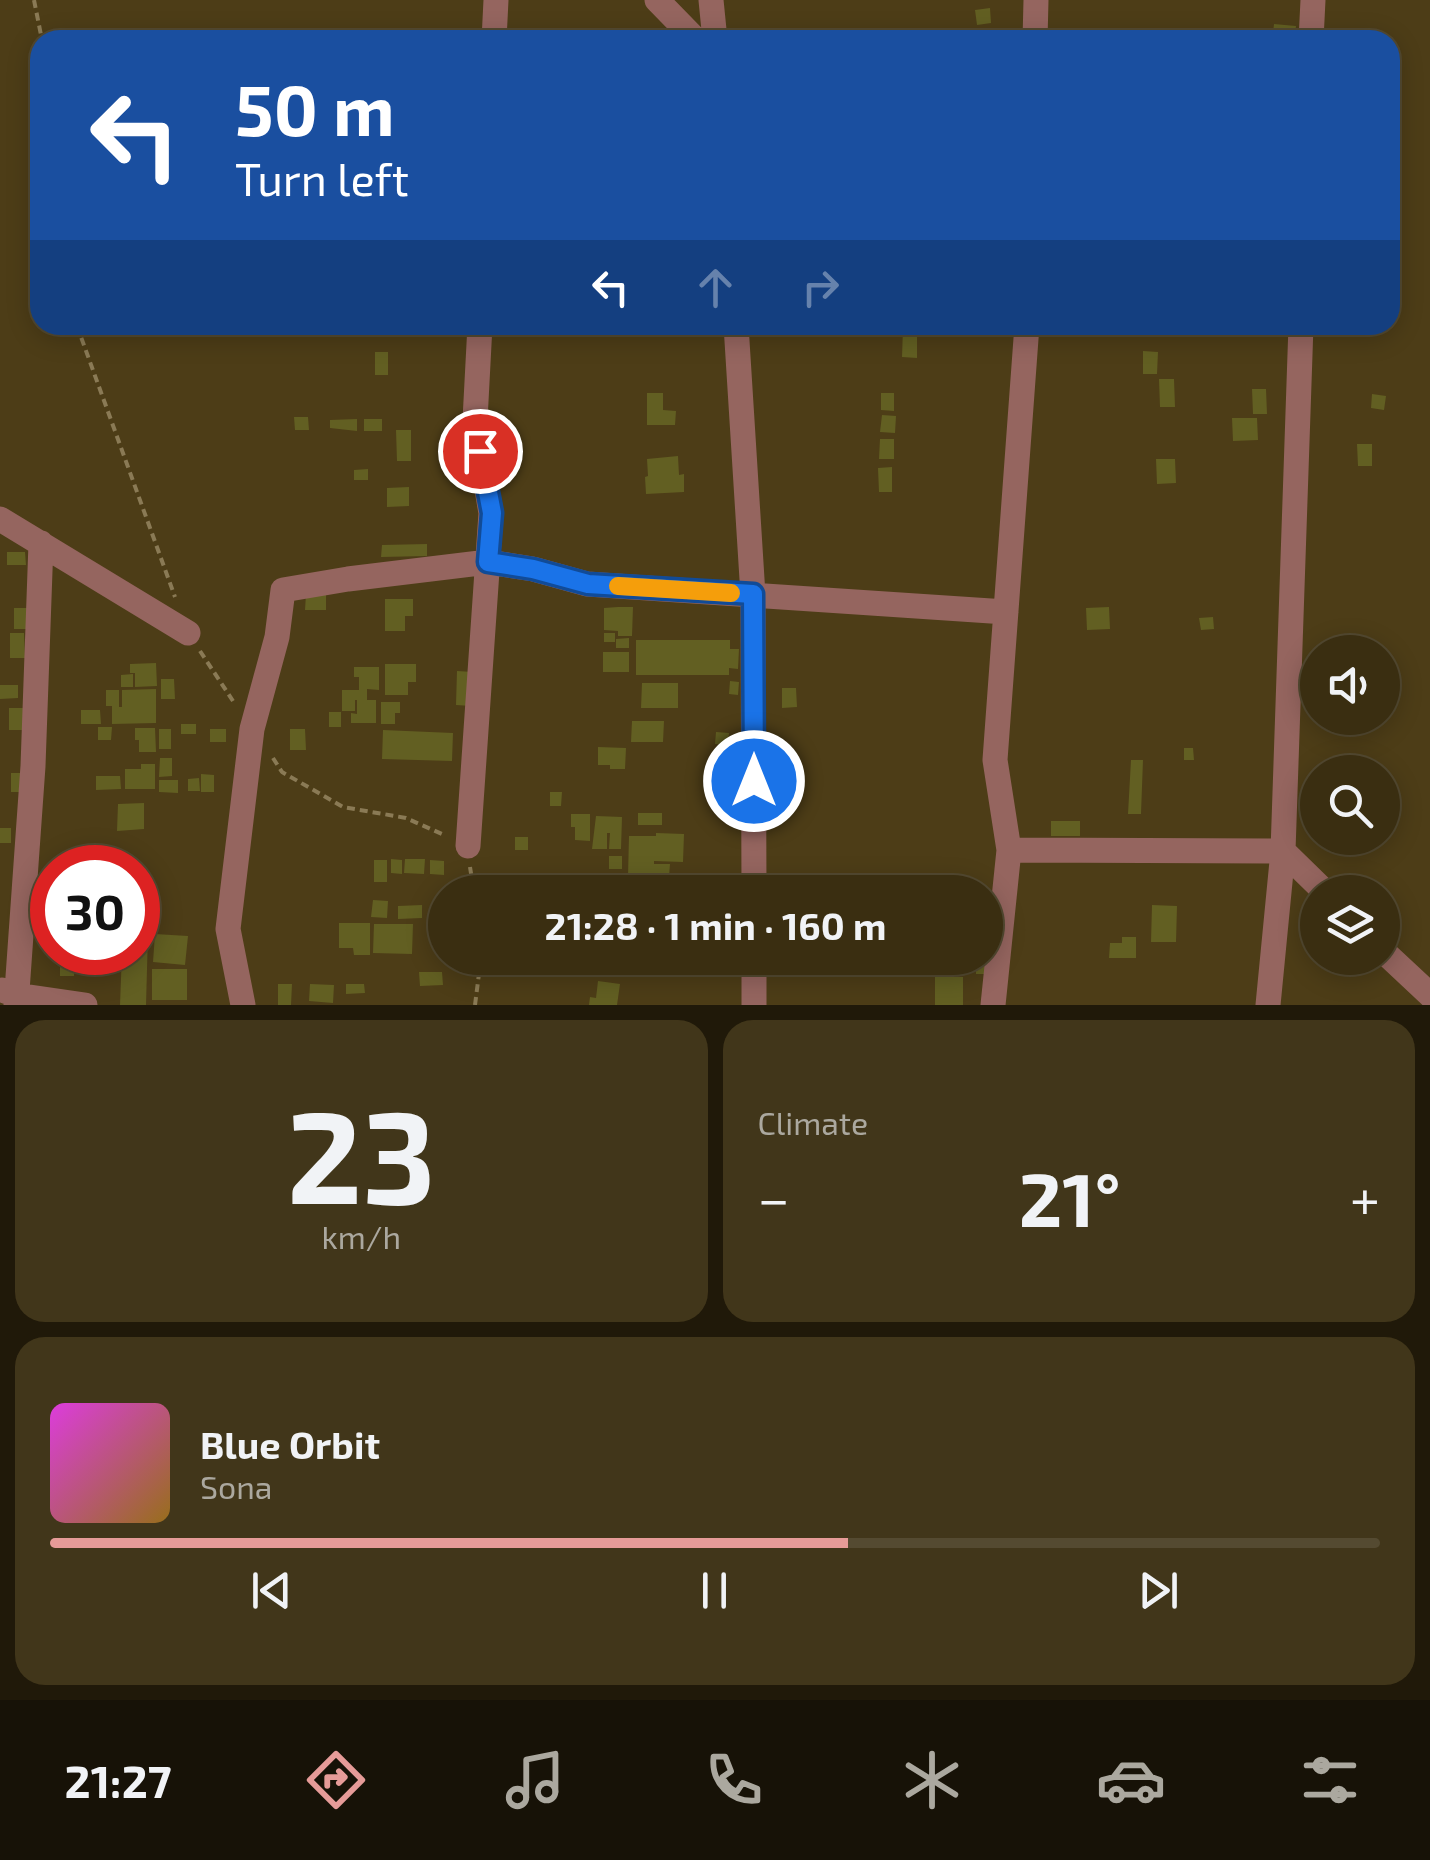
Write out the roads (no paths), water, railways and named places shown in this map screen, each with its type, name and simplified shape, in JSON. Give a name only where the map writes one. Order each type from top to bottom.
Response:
[{"type":"street","points":[[494,30],[496,0]]},
{"type":"street","points":[[657,0],[686,30]]},
{"type":"street","points":[[712,0],[714,30]]},
{"type":"street","points":[[1035,30],[1036,0]]},
{"type":"street","points":[[1312,30],[1313,0]]},
{"type":"street","points":[[468,846],[492,513],[475,420],[479,335]]},
{"type":"street","points":[[737,335],[753,594],[754,875]]},
{"type":"street","points":[[993,1005],[1009,850],[995,760],[1027,335]]},
{"type":"street","points":[[1268,1005],[1283,851],[1301,335]]},
{"type":"street","points":[[0,519],[188,632]]},
{"type":"street","points":[[42,542],[33,766],[11,997],[86,1005]]},
{"type":"street","points":[[243,1005],[228,929],[252,729],[277,637],[283,590],[488,562],[588,584],[1006,612]]},
{"type":"street","points":[[1009,850],[1283,851],[1308,875]]},
{"type":"street","points":[[1400,967],[1430,995]]},
{"type":"street","points":[[754,975],[754,1005]]}]
